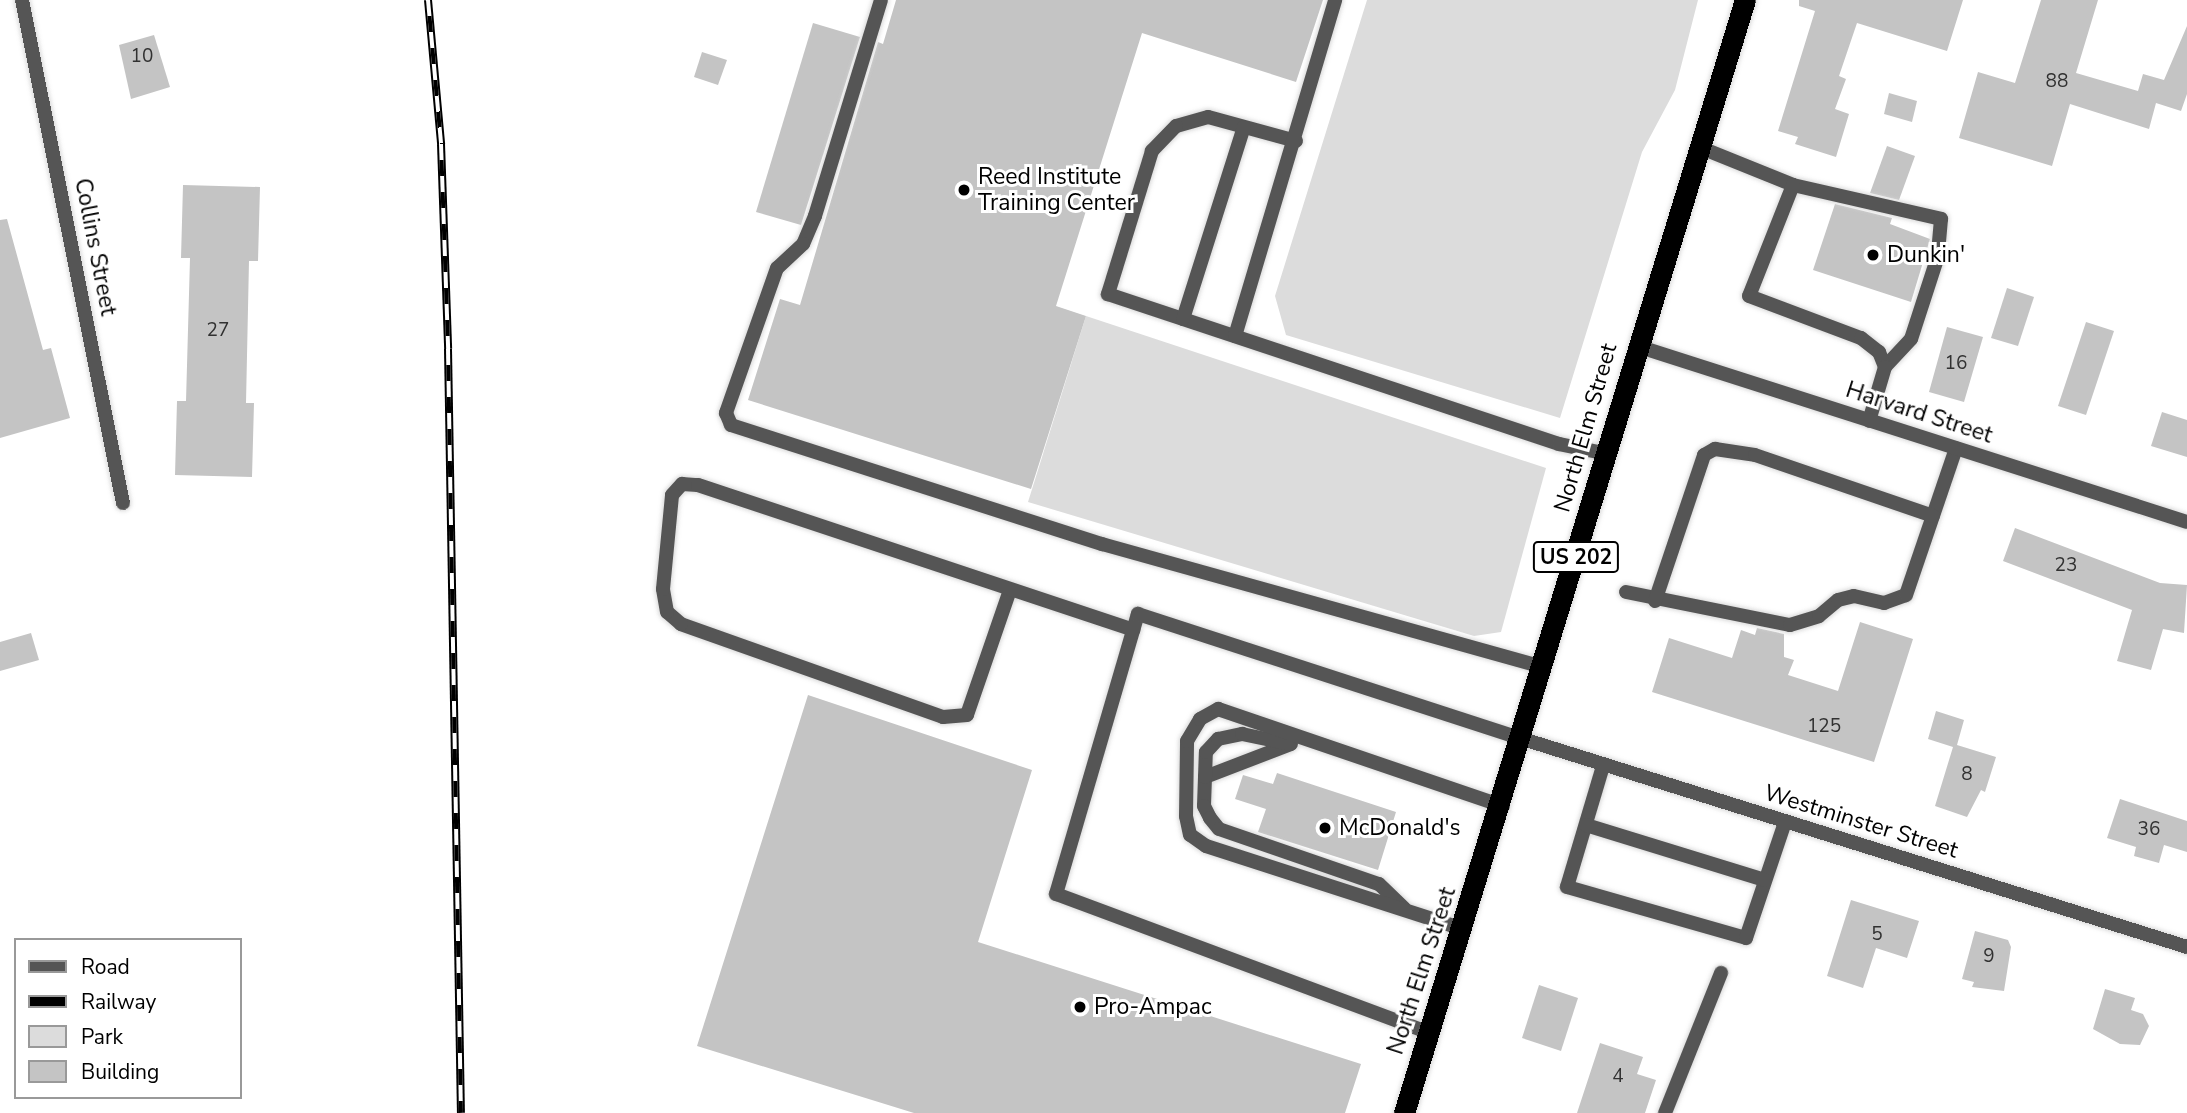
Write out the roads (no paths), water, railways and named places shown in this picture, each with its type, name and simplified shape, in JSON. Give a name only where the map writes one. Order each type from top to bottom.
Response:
[{"type":"highway","name":"North Elm Street","points":[[1405,1113],[1503,806],[1603,453],[1745,0]]},
{"type":"street","name":"Collins Street","points":[[22,0],[122,503]]},
{"type":"street","points":[[881,0],[815,216],[803,244],[777,268],[726,413],[731,425],[1102,544],[1544,667]]},
{"type":"street","points":[[1235,336],[1296,141],[1335,0]]},
{"type":"street","points":[[1296,141],[1208,117],[1176,126],[1152,150],[1108,294],[1559,444],[1603,453]]},
{"type":"street","points":[[1183,319],[1244,127]]},
{"type":"street","points":[[1699,147],[1793,185],[1941,219],[1938,257],[1911,339],[1885,367],[1869,421]]},
{"type":"street","points":[[1793,185],[1749,296],[1861,338],[1879,352],[1885,367]]},
{"type":"street","name":"Harvard Street","points":[[1637,346],[2187,522]]},
{"type":"street","points":[[1626,592],[1655,601],[1790,625],[1854,596],[1884,603],[1906,595],[1956,448]]},
{"type":"street","points":[[1655,601],[1704,455],[1715,449],[1755,455],[1933,516]]},
{"type":"street","points":[[1010,590],[967,715],[943,717],[681,624],[667,612],[663,589],[672,495],[682,484],[698,485],[1133,630],[1056,894],[1430,1033]]},
{"type":"street","name":"Westminster Street","points":[[1133,630],[1138,614],[1603,766],[2187,947]]},
{"type":"street","points":[[1463,929],[1206,846],[1191,835],[1184,754],[1191,732],[1210,712],[1218,709],[1503,806]]},
{"type":"street","points":[[1340,751],[1242,734],[1218,738],[1206,752],[1204,806],[1219,829],[1379,884],[1406,911]]},
{"type":"street","points":[[1205,777],[1291,744]]},
{"type":"street","points":[[1603,766],[1567,887],[1746,938],[1785,822]]},
{"type":"street","points":[[1586,825],[1765,880]]},
{"type":"street","points":[[1665,1113],[1721,973]]},
{"type":"railway","points":[[428,0],[441,144],[448,349],[461,1113]]},
{"type":"place","name":"Reed Institute Training Center","points":[[964,190]]},
{"type":"place","name":"Dunkin'","points":[[1873,255]]},
{"type":"place","name":"McDonald's","points":[[1325,828]]},
{"type":"place","name":"Pro-Ampac","points":[[1080,1007]]}]
